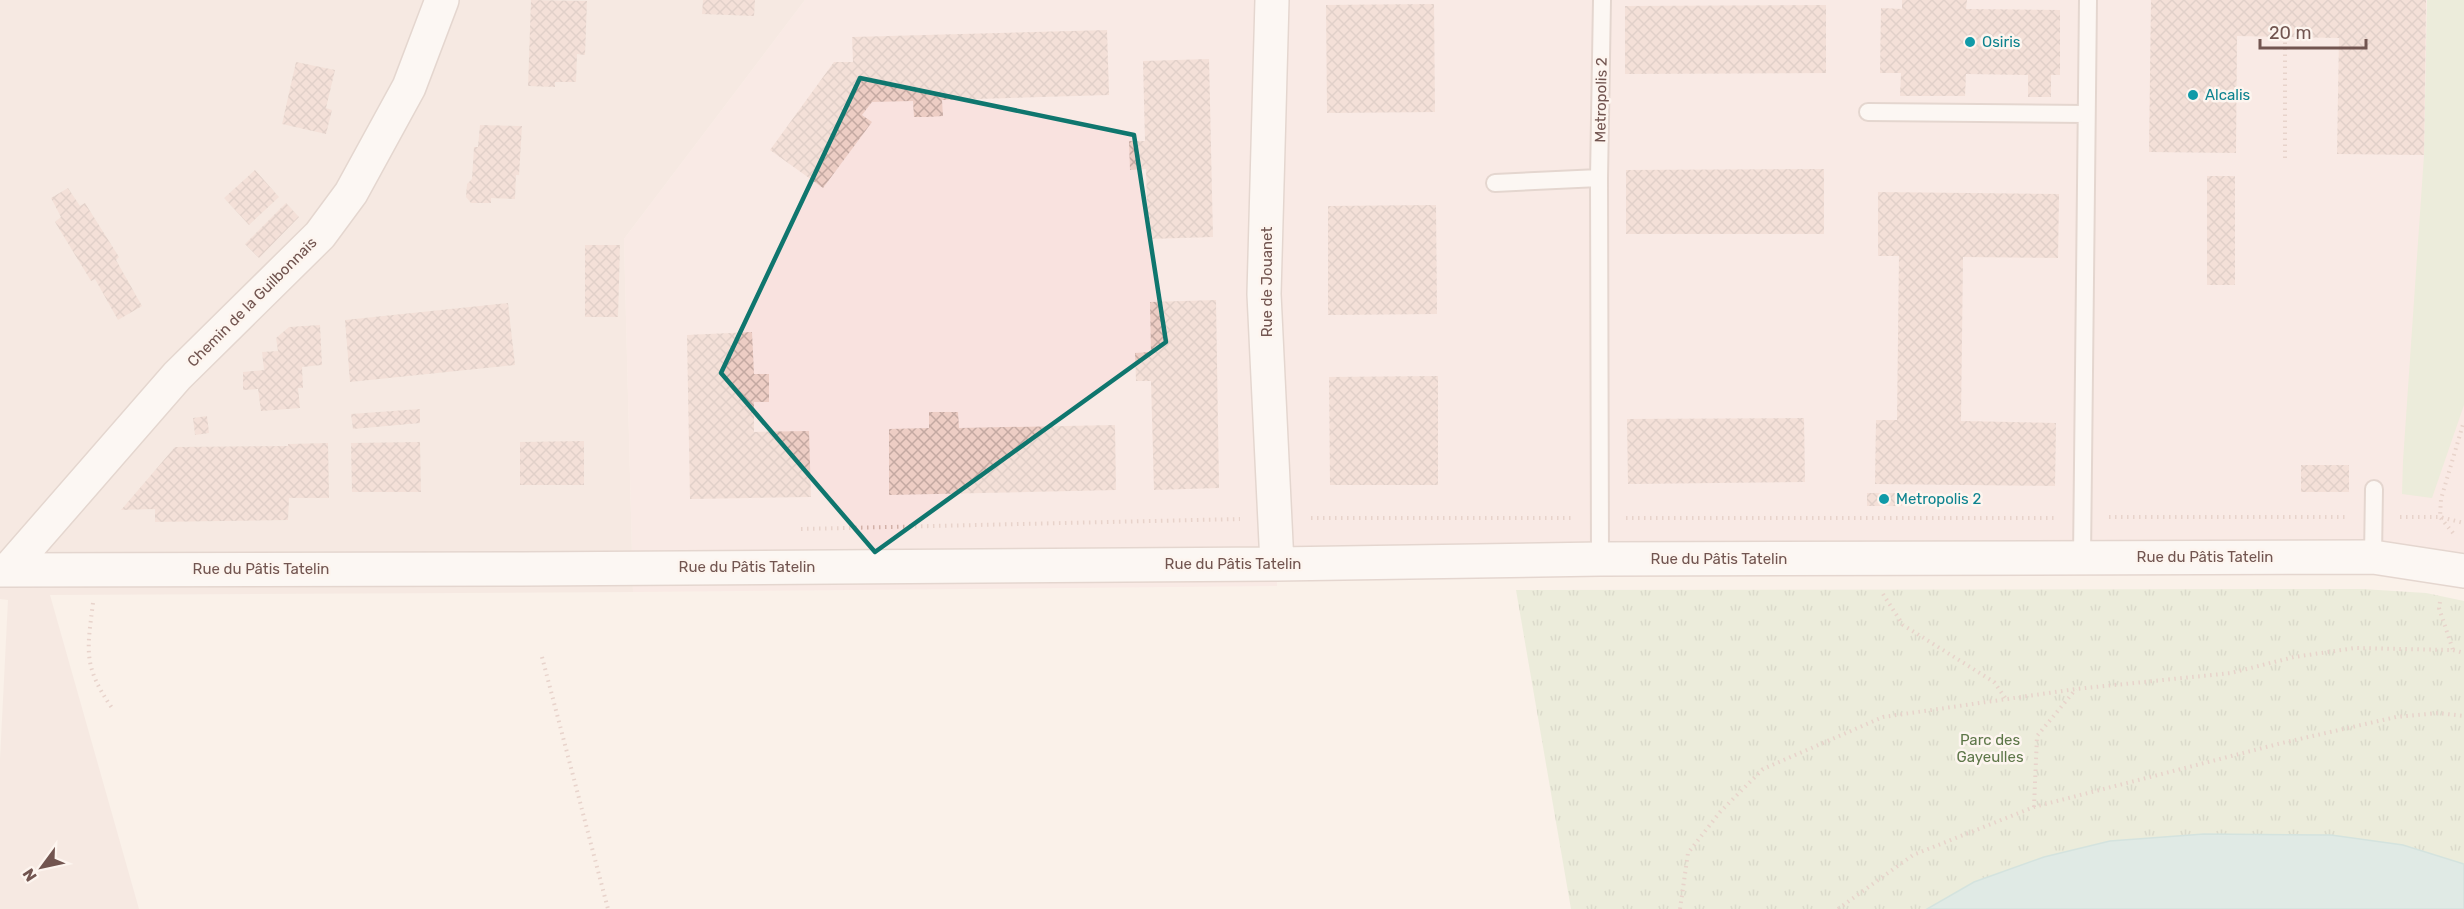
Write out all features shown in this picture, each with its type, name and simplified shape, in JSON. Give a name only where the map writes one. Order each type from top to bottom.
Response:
[{"type":"street","name":"Chemin de la Guilbonnais","points":[[4,570],[177,376],[320,235],[351,193],[409,87],[442,0]]},
{"type":"street","name":"Rue de Jouanet","points":[[1272,0],[1264,294],[1277,564]]},
{"type":"street","name":"Rue du Pâtis Tatelin","points":[[4,570],[2373,557],[2464,571]]},
{"type":"lane","name":"Metropolis 2","points":[[1600,560],[1599,178],[1602,0]]},
{"type":"lane","points":[[2082,558],[2088,0]]},
{"type":"lane","points":[[1868,112],[2086,114]]},
{"type":"lane","points":[[1496,183],[1599,178]]},
{"type":"lane","points":[[2373,557],[2374,489]]},
{"type":"path","points":[[2285,158],[2286,41]]},
{"type":"path","points":[[796,529],[1275,518],[2440,517],[2464,524]]},
{"type":"path","points":[[1883,518],[1882,596],[1903,625],[1994,682],[2006,699]]},
{"type":"path","points":[[97,569],[87,649],[90,668],[112,708]]},
{"type":"path","points":[[1680,909],[1688,853],[1720,812],[1763,769],[1883,717],[2076,689],[2232,673],[2294,657],[2355,648],[2453,650],[2464,653]]},
{"type":"path","points":[[542,657],[608,909]]},
{"type":"path","points":[[2034,807],[2037,736],[2076,689]]},
{"type":"path","points":[[1838,909],[1913,855],[2034,807],[2282,743],[2396,717],[2438,713],[2464,716]]},
{"type":"highlighted area","points":[[860,78],[1134,135],[1166,342],[875,552],[721,373]]},
{"type":"shaded area","points":[[0,0],[805,0],[624,239],[633,592],[50,595],[139,909],[0,909],[0,759],[8,600],[0,599]]},
{"type":"shaded area","points":[[805,0],[2464,0],[2464,571],[1277,565],[1277,586],[633,592],[624,239]]},
{"type":"green space","points":[[2427,0],[2464,0],[2464,405],[2432,498],[2402,494],[2424,155]]},
{"type":"green space","name":"Parc des Gayeulles","points":[[2362,589],[2426,593],[2464,601],[2464,909],[1571,909],[1516,590]]},
{"type":"water","points":[[2204,834],[2331,835],[2403,845],[2464,864],[2464,909],[1927,909],[1974,882],[2044,857],[2110,841]]},
{"type":"building","points":[[531,0],[587,1],[585,55],[577,54],[576,82],[555,82],[555,87],[528,86]]},
{"type":"building","points":[[703,0],[755,0],[754,16],[702,14]]},
{"type":"building","name":"Osiris","points":[[1902,0],[1967,0],[1966,9],[2060,10],[2060,75],[2051,75],[2051,97],[2028,97],[2028,75],[1966,74],[1965,96],[1900,96],[1901,73],[1880,73],[1881,8],[1902,9]]},
{"type":"building","name":"Alcalis","points":[[2151,0],[2426,0],[2424,155],[2337,154],[2339,38],[2237,36],[2236,153],[2149,152]]},
{"type":"building","points":[[1434,4],[1435,112],[1327,113],[1326,5]]},
{"type":"building","points":[[1826,5],[1826,73],[1625,74],[1625,6]]},
{"type":"building","points":[[1107,30],[1109,95],[942,100],[943,116],[928,117],[914,117],[913,101],[872,102],[862,115],[872,122],[823,188],[770,150],[834,62],[853,62],[852,37]]},
{"type":"building","points":[[1209,59],[1213,237],[1148,239],[1146,169],[1130,170],[1129,141],[1145,141],[1143,61]]},
{"type":"building","points":[[296,62],[335,70],[326,108],[332,110],[326,134],[282,124]]},
{"type":"building","points":[[480,125],[522,126],[515,199],[491,198],[491,203],[471,203],[466,197],[467,184],[472,179],[474,147],[478,147]]},
{"type":"building","points":[[1824,169],[1824,234],[1626,234],[1626,170]]},
{"type":"building","points":[[255,170],[279,197],[249,225],[224,198]]},
{"type":"building","points":[[2207,176],[2235,176],[2235,285],[2207,285]]},
{"type":"building","points":[[68,188],[80,206],[85,203],[119,257],[116,260],[142,306],[118,320],[95,279],[91,281],[55,222],[61,217],[51,198]]},
{"type":"building","points":[[1878,192],[2059,194],[2058,258],[1963,257],[1961,421],[2056,423],[2055,486],[1875,484],[1876,420],[1897,420],[1899,256],[1878,256]]},
{"type":"building","points":[[286,203],[299,217],[259,258],[245,244]]},
{"type":"building","points":[[1436,205],[1437,314],[1328,315],[1328,206]]},
{"type":"building","points":[[585,245],[620,245],[618,317],[585,317]]},
{"type":"building","points":[[1216,300],[1219,488],[1154,490],[1151,381],[1136,381],[1135,353],[1151,352],[1150,302]]},
{"type":"building","points":[[508,303],[515,365],[350,382],[345,320]]},
{"type":"building","points":[[320,325],[322,365],[302,367],[303,388],[298,388],[300,408],[261,411],[258,389],[243,390],[243,372],[264,370],[262,352],[278,351],[276,338],[289,327]]},
{"type":"building","points":[[752,332],[754,374],[769,374],[769,402],[754,402],[754,432],[809,431],[811,497],[690,499],[687,335]]},
{"type":"building","points":[[1438,376],[1438,485],[1330,485],[1329,377]]},
{"type":"building","points":[[420,409],[420,423],[353,429],[351,414]]},
{"type":"building","points":[[929,412],[958,412],[959,428],[1115,425],[1116,490],[889,495],[889,429],[929,428]]},
{"type":"building","points":[[207,416],[209,433],[195,435],[193,418]]},
{"type":"building","points":[[1804,418],[1805,482],[1628,484],[1627,419]]},
{"type":"building","points":[[584,441],[584,485],[520,485],[520,442]]},
{"type":"building","points":[[420,442],[421,492],[352,492],[351,443]]},
{"type":"building","points":[[328,443],[329,498],[289,498],[288,520],[155,522],[155,509],[121,510],[175,447],[288,446],[288,444]]},
{"type":"building","points":[[2301,465],[2349,465],[2349,492],[2301,492]]},
{"type":"building","name":"Metropolis 2","points":[[1867,493],[1902,493],[1902,506],[1867,506]]},
{"type":"place","name":"Osiris","points":[[1970,42]]},
{"type":"place","name":"Alcalis","points":[[2193,95]]},
{"type":"place","name":"Metropolis 2","points":[[1884,499]]}]
